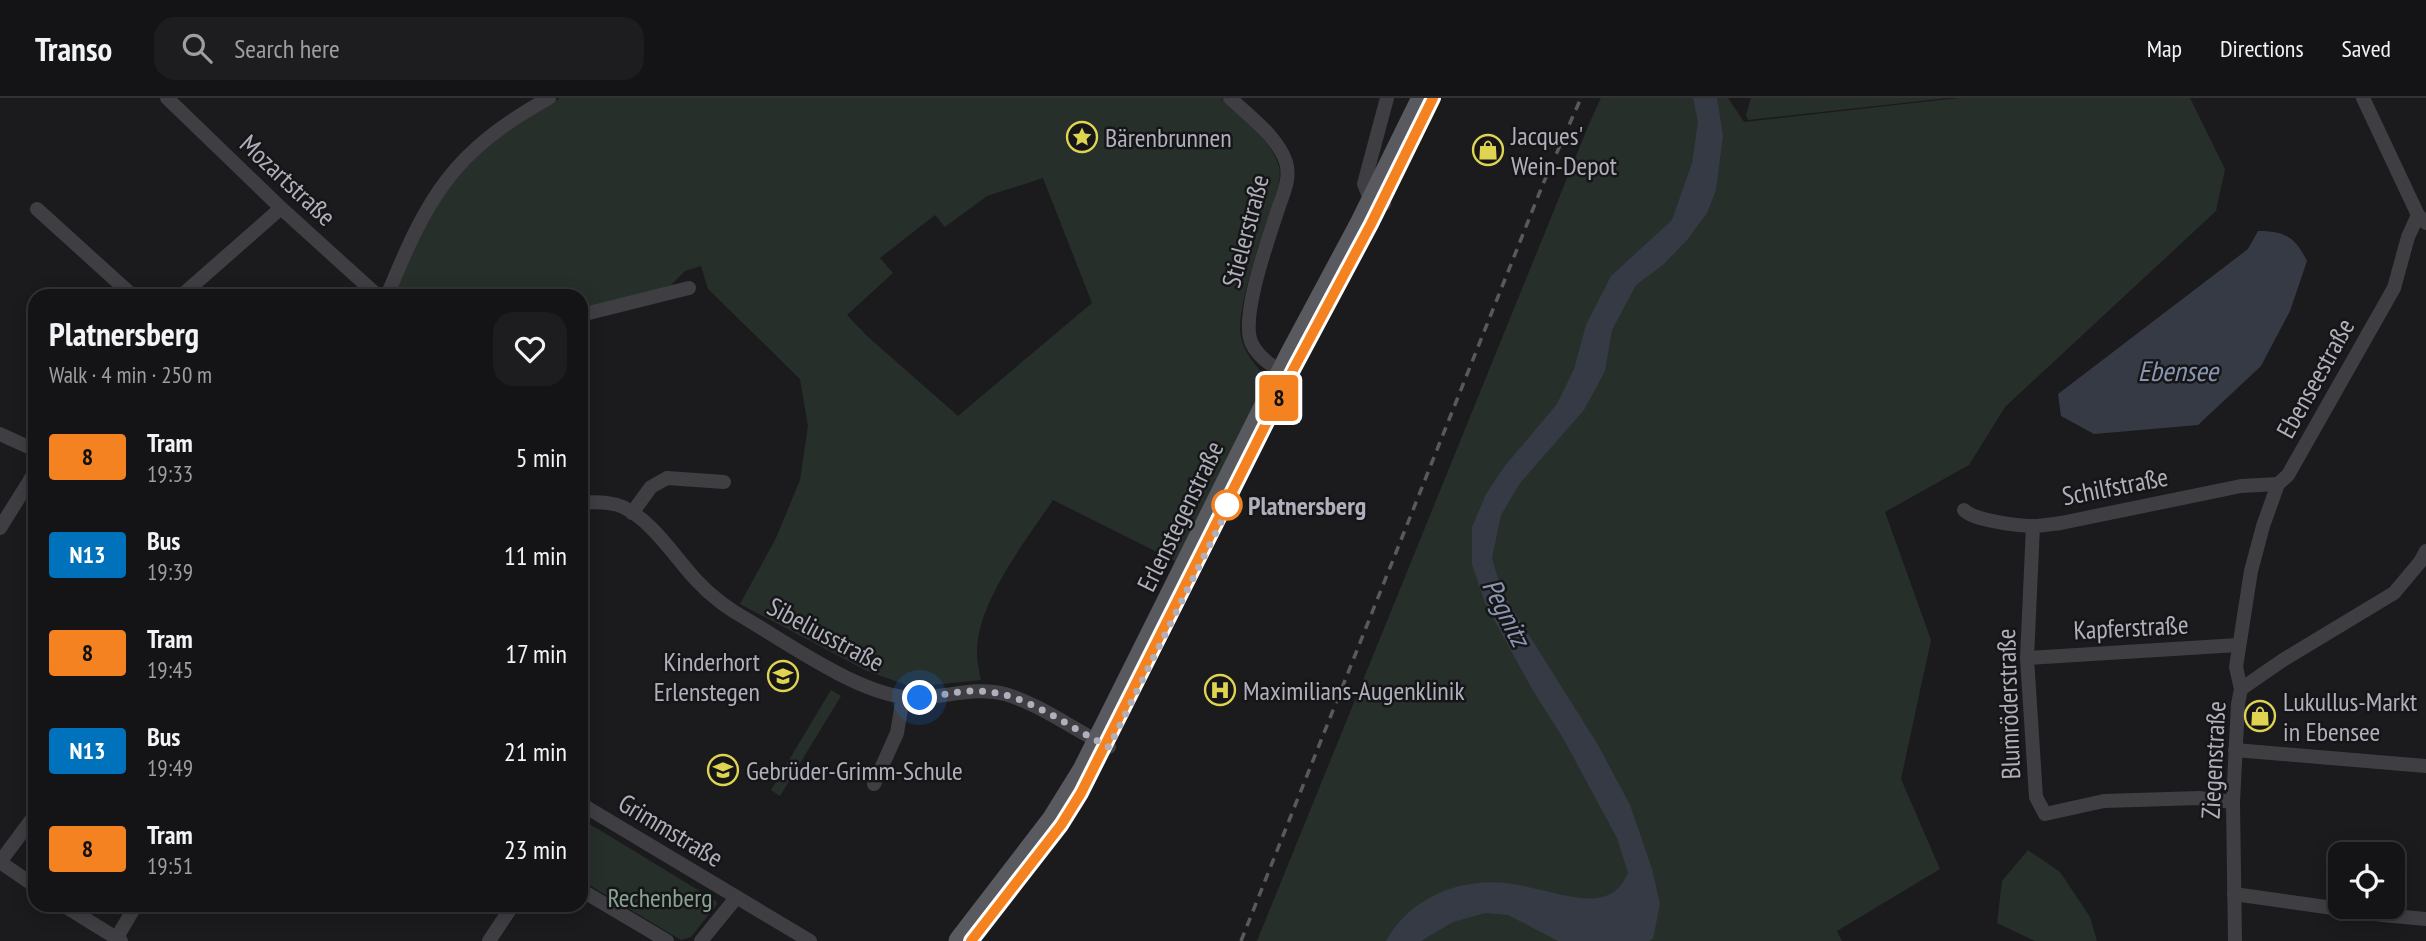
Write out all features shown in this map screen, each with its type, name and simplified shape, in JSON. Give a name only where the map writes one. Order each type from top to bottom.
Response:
[{"type":"main road","name":"Erlenstegenstraße","points":[[1379,202],[1423,98]]},
{"type":"main road","name":"Erlenstegenstraße","points":[[975,941],[1064,824],[1090,783],[1104,744],[1288,375],[1436,98]]},
{"type":"main road","name":"Erlenstegenstraße","points":[[960,941],[1059,812],[1104,744]]},
{"type":"street","name":"Mozartstraße","points":[[167,98],[281,208],[370,289]]},
{"type":"street","points":[[390,289],[411,237],[447,178],[468,153],[496,130],[550,98]]},
{"type":"street","name":"Stielerstraße","points":[[1230,98],[1271,138],[1285,162],[1287,182],[1262,257],[1247,324],[1255,349],[1288,375]]},
{"type":"street","points":[[1379,202],[1366,191],[1364,179],[1387,98]]},
{"type":"street","name":"Ebenseestraße","points":[[2241,689],[2236,667],[2251,571],[2278,485],[2288,475],[2394,288],[2408,237],[2422,219],[2364,98]]},
{"type":"street","points":[[189,289],[281,208]]},
{"type":"street","points":[[37,209],[125,289]]},
{"type":"street","points":[[588,313],[689,288]]},
{"type":"street","points":[[0,434],[28,447]]},
{"type":"street","points":[[632,513],[650,487],[667,478],[724,482]]},
{"type":"street","points":[[0,528],[28,483]]},
{"type":"street","name":"Schilfstraße","points":[[1964,510],[1969,515],[1982,519],[2033,526],[2061,523],[2241,486],[2278,485]]},
{"type":"street","name":"Sibeliusstraße","points":[[588,502],[622,506],[652,530],[699,583],[735,612],[854,682],[903,697],[929,697],[971,691],[995,692],[1031,704],[1104,744]]},
{"type":"street","name":"Blumröderstraße","points":[[2033,526],[2027,658],[2036,797],[2045,814],[2104,802],[2199,798],[2233,802]]},
{"type":"street","name":"Ziegenstraße","points":[[2235,941],[2233,802],[2241,689],[2283,660],[2394,593],[2424,561]]},
{"type":"street","name":"Kapferstraße","points":[[2027,658],[2238,645]]},
{"type":"street","points":[[874,784],[897,733],[903,697]]},
{"type":"street","points":[[2235,750],[2426,766]]},
{"type":"street","name":"Grimmstraße","points":[[588,812],[810,941]]},
{"type":"street","points":[[28,824],[0,862],[28,881]]},
{"type":"street","points":[[588,894],[667,941]]},
{"type":"street","points":[[2234,894],[2426,919]]},
{"type":"street","name":"Grimmstraße","points":[[701,941],[736,898]]},
{"type":"street","points":[[74,912],[118,940],[132,912]]},
{"type":"street","points":[[489,941],[508,912]]},
{"type":"green space","name":"Platnersberg","points":[[560,98],[1221,98],[1263,138],[1279,167],[1278,188],[1250,273],[1240,325],[1245,348],[1266,378],[1177,562],[1053,500],[1004,573],[985,614],[977,653],[981,680],[912,687],[867,671],[740,604],[776,538],[800,480],[808,426],[800,379],[708,289],[701,266],[685,271],[668,288],[588,307],[588,289],[395,289],[418,231],[458,171],[506,129]],"holes":[[[1043,178],[1092,303],[958,416],[847,315],[893,273],[880,258],[935,215],[945,227],[987,196]]]},
{"type":"green space","points":[[1601,98],[1728,98],[1744,122],[1958,98],[2190,98],[2225,169],[2216,211],[2005,407],[1969,465],[1885,512],[1931,640],[1901,779],[1940,869],[1837,931],[1842,941],[1257,941],[1589,124]]},
{"type":"green space","points":[[1751,98],[1948,98],[1748,120],[1746,115]]},
{"type":"green space","points":[[831,690],[841,696],[780,796],[771,790]]},
{"type":"green space","name":"Rechenberg","points":[[588,824],[716,901],[717,904],[691,937],[681,940],[588,884]]},
{"type":"green space","points":[[2028,850],[2060,872],[2090,917],[2097,941],[2035,941],[1997,923],[2002,881]]},
{"type":"water","name":"Pegnitz","points":[[1693,98],[1717,98],[1723,136],[1716,190],[1707,213],[1687,240],[1664,264],[1636,285],[1612,330],[1605,371],[1584,410],[1520,483],[1501,515],[1492,558],[1502,592],[1598,745],[1630,805],[1652,869],[1660,904],[1653,939],[1558,941],[1508,915],[1485,913],[1453,922],[1421,941],[1386,941],[1396,926],[1421,903],[1453,888],[1487,882],[1505,883],[1570,896],[1595,898],[1615,891],[1628,873],[1617,838],[1485,603],[1472,564],[1472,527],[1486,494],[1504,467],[1557,404],[1574,369],[1586,325],[1611,276],[1672,220],[1692,163],[1698,122]]},
{"type":"water","name":"Ebensee","points":[[2258,231],[2275,232],[2288,237],[2298,246],[2307,261],[2290,311],[2261,366],[2198,425],[2094,434],[2061,416],[2058,394],[2248,249]]},
{"type":"tram line","points":[[964,941],[1056,822],[1076,790],[1427,98]]},
{"type":"tram line","name":"8","points":[[971,941],[1061,825],[1081,793],[1294,368],[1361,245],[1433,98]]},
{"type":"railway","points":[[1241,941],[1543,184],[1581,98]]},
{"type":"place","name":"Bärenbrunnen","points":[[1082,137]]},
{"type":"place","name":"Jacques' Wein-Depot","points":[[1488,150]]},
{"type":"place","name":"Platnersberg","points":[[1227,505]]},
{"type":"place","name":"Kinderhort Erlenstegen","points":[[783,676]]},
{"type":"place","name":"Maximilians-Augenklinik","points":[[1220,690]]},
{"type":"place","name":"Lukullus-Markt in Ebensee","points":[[2260,716]]},
{"type":"place","name":"Gebrüder-Grimm-Schule","points":[[723,770]]},
{"type":"route","points":[[920,698],[971,691],[1008,695],[1031,704],[1109,747],[1229,506],[1227,505]]}]
